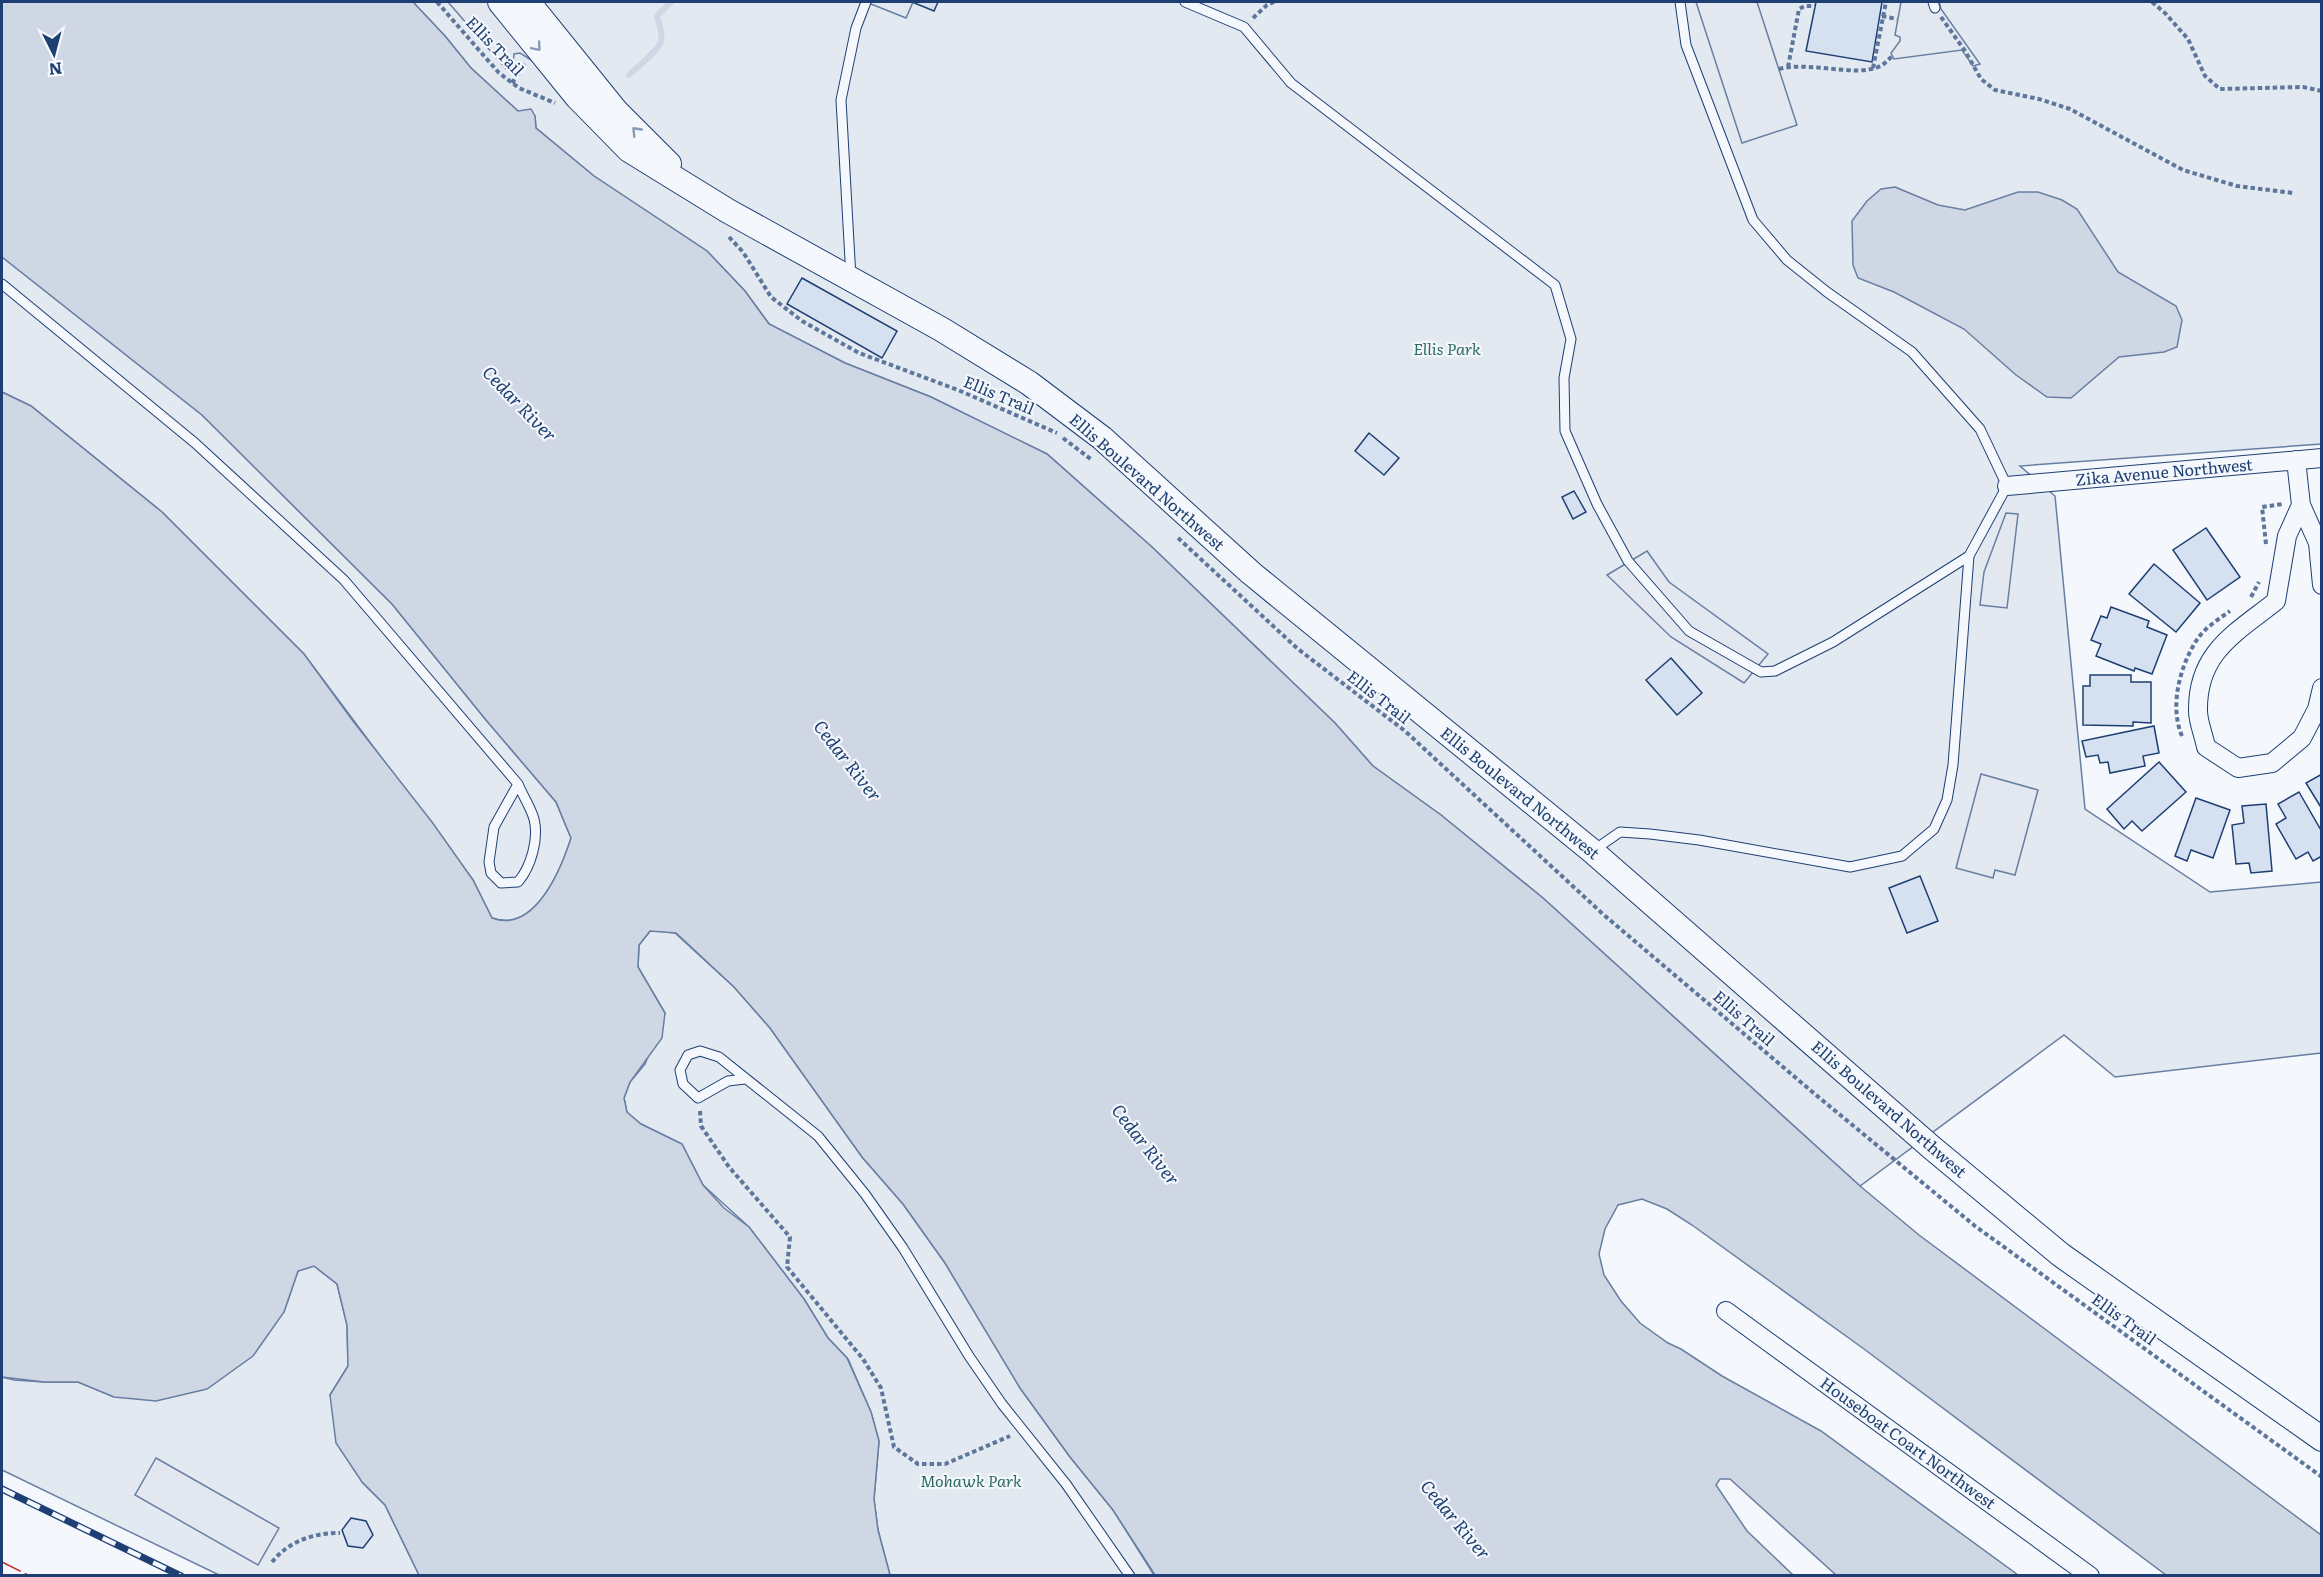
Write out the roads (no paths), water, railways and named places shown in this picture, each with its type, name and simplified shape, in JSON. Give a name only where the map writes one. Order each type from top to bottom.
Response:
[{"type":"street","name":"Ellis Boulevard Northwest","points":[[500,2],[578,97],[629,150],[728,211],[941,329],[1029,383],[1102,438],[1251,573],[1593,851],[1931,1148],[2061,1255],[2322,1439]]},
{"type":"street","name":"Ellis Boulevard Northwest","points":[[528,2],[616,111],[691,188]]},
{"type":"street","name":"Zika Avenue Northwest","points":[[2007,486],[2322,458]]},
{"type":"street","points":[[2296,460],[2301,503],[2318,543],[2322,585]]},
{"type":"street","points":[[2301,503],[2287,536],[2276,601],[2218,648],[2202,675],[2198,712],[2206,747],[2238,768],[2272,763],[2302,738],[2317,708],[2322,688]]},
{"type":"street","name":"Houseboat Coart Northwest","points":[[1726,1311],[2090,1575]]},
{"type":"lane","points":[[851,280],[841,100],[856,28],[866,2]]},
{"type":"lane","points":[[1185,2],[1244,27],[1290,83],[1555,285],[1571,339],[1564,378],[1565,431],[1598,504],[1628,561],[1689,631],[1761,672],[1775,671],[1833,642],[1969,556]]},
{"type":"lane","points":[[1593,851],[1620,832],[1699,840],[1850,867],[1902,856],[1934,829],[1947,800],[1953,765],[1969,556],[2007,486],[1980,429],[1912,352],[1827,292],[1787,260],[1753,220],[1686,45],[1680,2]]},
{"type":"lane","points":[[2,284],[195,443],[344,580],[518,784],[534,820],[534,845],[527,872],[518,882],[501,883],[491,873],[489,862],[494,827],[518,784]]},
{"type":"lane","points":[[745,1079],[728,1081],[698,1098],[683,1084],[680,1070],[688,1055],[700,1051],[718,1057],[818,1136],[865,1194],[903,1248],[969,1356],[1066,1484],[1130,1575]]},
{"type":"water","name":"Cedar River","points":[[2,2],[413,2],[471,68],[518,111],[531,109],[535,116],[536,128],[594,176],[707,251],[745,291],[769,324],[845,363],[931,397],[1047,454],[1152,547],[1335,723],[1373,766],[1441,815],[1543,898],[1860,1186],[1919,1235],[2321,1535],[2321,1575],[2166,1575],[1864,1349],[1692,1225],[1667,1209],[1642,1199],[1618,1205],[1605,1229],[1599,1254],[1604,1275],[1621,1301],[1640,1323],[1722,1376],[1821,1431],[2018,1575],[1836,1575],[1730,1479],[1720,1479],[1716,1485],[1747,1531],[1793,1575],[1155,1575],[1113,1510],[1070,1457],[1020,1388],[945,1263],[903,1204],[862,1157],[770,1028],[734,987],[676,933],[650,931],[639,945],[638,967],[665,1013],[662,1038],[630,1082],[624,1098],[627,1112],[641,1124],[682,1144],[703,1185],[724,1208],[749,1227],[804,1299],[828,1338],[847,1358],[871,1412],[879,1441],[874,1499],[878,1530],[890,1575],[419,1575],[385,1505],[362,1482],[336,1443],[330,1395],[348,1366],[347,1325],[337,1284],[314,1266],[298,1271],[284,1312],[253,1356],[207,1389],[156,1401],[114,1397],[78,1382],[44,1382],[2,1377],[2,392],[31,406],[162,512],[304,654],[432,822],[473,880],[492,918],[507,920],[521,917],[533,908],[553,881],[571,838],[556,802],[392,604],[202,415],[2,257]]},
{"type":"water","points":[[1895,187],[1938,205],[1965,210],[2018,192],[2038,192],[2062,200],[2077,209],[2118,272],[2176,306],[2182,320],[2177,347],[2164,352],[2119,357],[2071,398],[2047,397],[2016,375],[1964,329],[1894,292],[1858,278],[1853,265],[1852,221],[1867,201],[1881,189]]},
{"type":"waterway","points":[[629,75],[660,44],[662,34],[657,16],[671,2]]},
{"type":"railway","points":[[2,1489],[181,1576]]},
{"type":"park label","name":"Ellis Park","points":[[1447,349]]},
{"type":"park label","name":"Mohawk Park","points":[[971,1481]]}]
